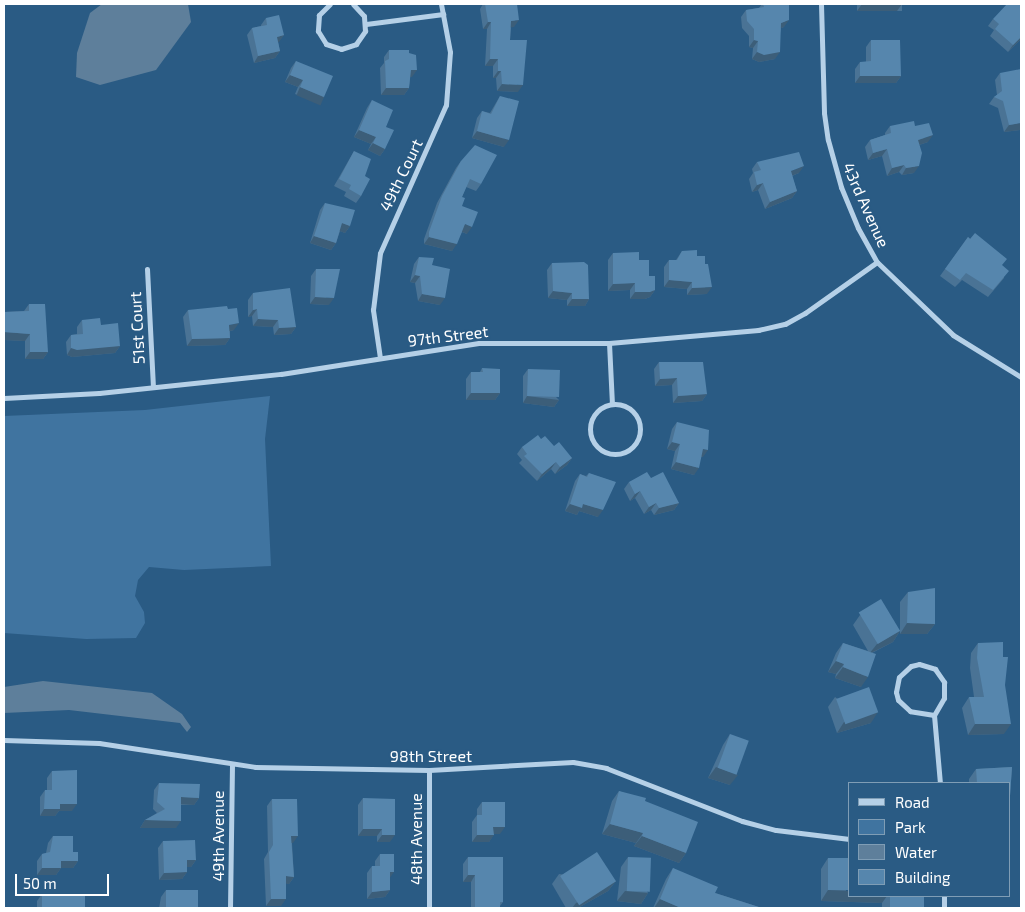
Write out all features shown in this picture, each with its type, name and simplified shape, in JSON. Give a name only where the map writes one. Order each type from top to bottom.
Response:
[{"type":"street","points":[[330,4],[319,15],[318,31],[333,48],[356,44],[365,32],[366,24],[360,9],[353,4]]},
{"type":"street","name":"49th Court","points":[[380,358],[373,310],[380,253],[446,106],[450,52],[441,4]]},
{"type":"street","name":"43rd Avenue","points":[[822,4],[824,113],[830,152],[848,203],[877,262],[953,335],[1021,377]]},
{"type":"street","points":[[366,24],[443,14]]},
{"type":"street","name":"97th Street","points":[[4,398],[153,387],[281,374],[479,343],[609,343],[758,330],[785,324],[805,313],[877,262]]},
{"type":"street","name":"51st Court","points":[[147,269],[153,387]]},
{"type":"street","points":[[609,343],[612,404]]},
{"type":"street","points":[[612,404],[628,407],[635,413],[641,428],[636,444],[622,454],[605,453],[593,442],[590,434],[589,426],[597,411],[612,404]]},
{"type":"street","points":[[934,715],[910,711],[898,700],[896,692],[899,677],[911,666],[927,665],[941,674],[944,682],[944,698],[934,715],[940,782]]},
{"type":"street","name":"98th Street","points":[[4,740],[107,744],[232,765],[429,770],[573,762],[606,768],[709,810],[759,825],[848,839]]},
{"type":"street","name":"49th Avenue","points":[[230,908],[232,765]]},
{"type":"street","name":"48th Avenue","points":[[429,770],[429,908]]},
{"type":"green space","points":[[270,396],[265,439],[271,566],[184,570],[149,567],[138,580],[135,596],[144,612],[145,623],[136,638],[86,639],[4,633],[4,416],[145,410]]},
{"type":"water","points":[[102,4],[188,4],[191,22],[156,70],[100,85],[76,77],[77,53],[90,13]]},
{"type":"water","points":[[43,681],[152,693],[182,714],[191,727],[187,732],[180,723],[69,710],[4,713],[4,687]]},
{"type":"building","points":[[485,4],[517,4],[519,20],[511,21],[510,40],[527,40],[523,85],[502,84],[501,71],[498,71],[498,59],[490,59],[491,22],[488,22]]},
{"type":"building","points":[[763,4],[789,4],[789,20],[781,23],[780,52],[764,55],[757,52],[758,41],[754,40],[754,29],[747,21],[746,10],[764,7]]},
{"type":"building","points":[[1007,4],[1021,4],[1021,37],[1013,45],[995,29],[999,24],[993,19]]},
{"type":"building","points":[[279,15],[284,35],[277,37],[280,51],[258,56],[252,28],[267,25],[266,18]]},
{"type":"building","points":[[871,40],[900,40],[901,76],[860,76],[860,62],[871,61]]},
{"type":"building","points":[[389,50],[409,50],[409,53],[416,55],[417,70],[411,70],[409,88],[386,88],[385,61],[389,59]]},
{"type":"building","points":[[296,61],[333,76],[324,97],[300,87],[303,80],[290,75]]},
{"type":"building","points":[[1021,69],[1021,123],[1009,125],[1003,101],[994,97],[1002,91],[1000,73]]},
{"type":"building","points":[[500,96],[519,101],[509,140],[477,131],[482,111],[491,114]]},
{"type":"building","points":[[372,100],[393,110],[386,127],[394,130],[385,149],[373,143],[376,137],[359,130]]},
{"type":"building","points":[[914,121],[915,126],[929,123],[933,135],[918,140],[922,153],[919,166],[906,168],[904,165],[892,168],[887,149],[873,153],[870,140],[891,133],[890,126]]},
{"type":"building","points":[[475,145],[497,155],[481,184],[470,179],[462,197],[465,198],[462,206],[478,212],[472,227],[465,224],[457,244],[429,237],[429,232],[442,196],[461,161]]},
{"type":"building","points":[[354,151],[371,159],[365,176],[370,179],[361,196],[349,189],[351,185],[339,179]]},
{"type":"building","points":[[799,152],[804,166],[791,171],[797,191],[770,202],[763,183],[757,185],[754,172],[761,170],[757,162]]},
{"type":"building","points":[[325,203],[355,210],[350,226],[342,223],[336,243],[314,236]]},
{"type":"building","points":[[975,233],[1007,259],[1002,265],[1009,271],[993,290],[966,273],[960,280],[945,269],[968,237],[970,239]]},
{"type":"building","points":[[697,250],[697,256],[705,256],[705,264],[708,264],[712,287],[692,288],[692,282],[669,280],[669,260],[677,260],[682,251]]},
{"type":"building","points":[[639,252],[639,260],[649,260],[649,276],[655,276],[655,290],[650,292],[635,292],[635,283],[613,284],[613,253]]},
{"type":"building","points":[[419,257],[434,258],[432,265],[450,269],[445,298],[422,294],[420,276],[415,275]]},
{"type":"building","points":[[584,262],[588,265],[589,299],[572,299],[572,293],[553,291],[552,263]]},
{"type":"building","points":[[316,269],[340,269],[334,298],[315,297]]},
{"type":"building","points":[[290,288],[296,327],[279,328],[278,320],[258,319],[257,309],[253,310],[253,293]]},
{"type":"building","points":[[29,304],[45,304],[48,352],[30,352],[30,334],[4,332],[4,312],[29,311]]},
{"type":"building","points":[[227,306],[228,309],[237,308],[239,323],[229,325],[230,338],[192,339],[188,310]]},
{"type":"building","points":[[100,318],[101,325],[118,323],[120,346],[77,350],[71,348],[71,335],[83,334],[82,320]]},
{"type":"building","points":[[659,362],[703,362],[707,394],[678,396],[677,378],[660,379]]},
{"type":"building","points":[[482,368],[500,369],[500,393],[471,393],[471,372],[483,372]]},
{"type":"building","points":[[528,369],[560,370],[559,397],[527,396]]},
{"type":"building","points":[[677,422],[709,430],[708,450],[703,449],[699,468],[676,462],[680,444],[672,442]]},
{"type":"building","points":[[538,435],[541,439],[545,436],[554,446],[559,442],[572,458],[560,467],[556,462],[542,474],[524,456],[527,454],[522,447]]},
{"type":"building","points":[[647,472],[651,478],[663,472],[679,503],[659,508],[656,503],[649,507],[640,491],[635,494],[629,482]]},
{"type":"building","points":[[589,473],[616,482],[603,510],[583,504],[582,508],[570,504],[580,474],[587,477]]},
{"type":"building","points":[[935,588],[935,624],[907,623],[908,592]]},
{"type":"building","points":[[881,599],[900,631],[878,644],[859,612]]},
{"type":"building","points":[[1003,642],[1003,657],[1008,657],[1005,685],[1011,724],[975,724],[969,697],[984,697],[977,658],[978,643]]},
{"type":"building","points":[[843,643],[876,654],[868,677],[843,667],[844,664],[836,661]]},
{"type":"building","points":[[869,687],[878,712],[845,724],[836,699]]},
{"type":"building","points":[[730,734],[749,741],[736,775],[718,768]]},
{"type":"building","points":[[1012,767],[1010,796],[1010,782],[977,782],[976,769]]},
{"type":"building","points":[[77,770],[77,804],[60,804],[60,809],[44,809],[45,790],[52,790],[52,771]]},
{"type":"building","points":[[159,783],[200,784],[199,798],[181,797],[181,821],[145,820],[165,809],[157,802]]},
{"type":"building","points":[[619,791],[646,798],[645,801],[698,822],[686,853],[642,836],[643,833],[610,824]]},
{"type":"building","points":[[363,798],[395,799],[395,835],[382,835],[382,829],[363,829]]},
{"type":"building","points":[[272,799],[297,799],[298,836],[291,836],[294,877],[286,876],[286,899],[271,899],[269,852],[273,845]]},
{"type":"building","points":[[482,802],[505,802],[505,827],[493,827],[494,835],[477,835],[477,815],[482,815]]},
{"type":"building","points":[[53,836],[73,836],[73,852],[78,852],[78,861],[61,861],[61,868],[42,868],[42,854],[50,852]]},
{"type":"building","points":[[195,840],[196,860],[187,860],[187,872],[164,873],[163,841]]},
{"type":"building","points":[[597,852],[616,881],[579,905],[560,876]]},
{"type":"building","points":[[380,854],[394,854],[394,872],[390,872],[390,890],[372,892],[372,866],[380,866]]},
{"type":"building","points":[[468,857],[503,857],[503,902],[500,902],[500,908],[475,908],[475,875],[468,875]]},
{"type":"building","points":[[628,857],[651,858],[650,892],[627,891]]},
{"type":"building","points":[[828,858],[848,858],[848,890],[828,890]]},
{"type":"building","points":[[673,868],[718,887],[715,893],[762,908],[681,908],[660,899]]},
{"type":"building","points":[[166,890],[198,890],[198,908],[166,908]]},
{"type":"building","points":[[42,894],[85,894],[85,908],[42,908]]},
{"type":"building","points":[[890,897],[924,897],[924,908],[890,908]]}]
